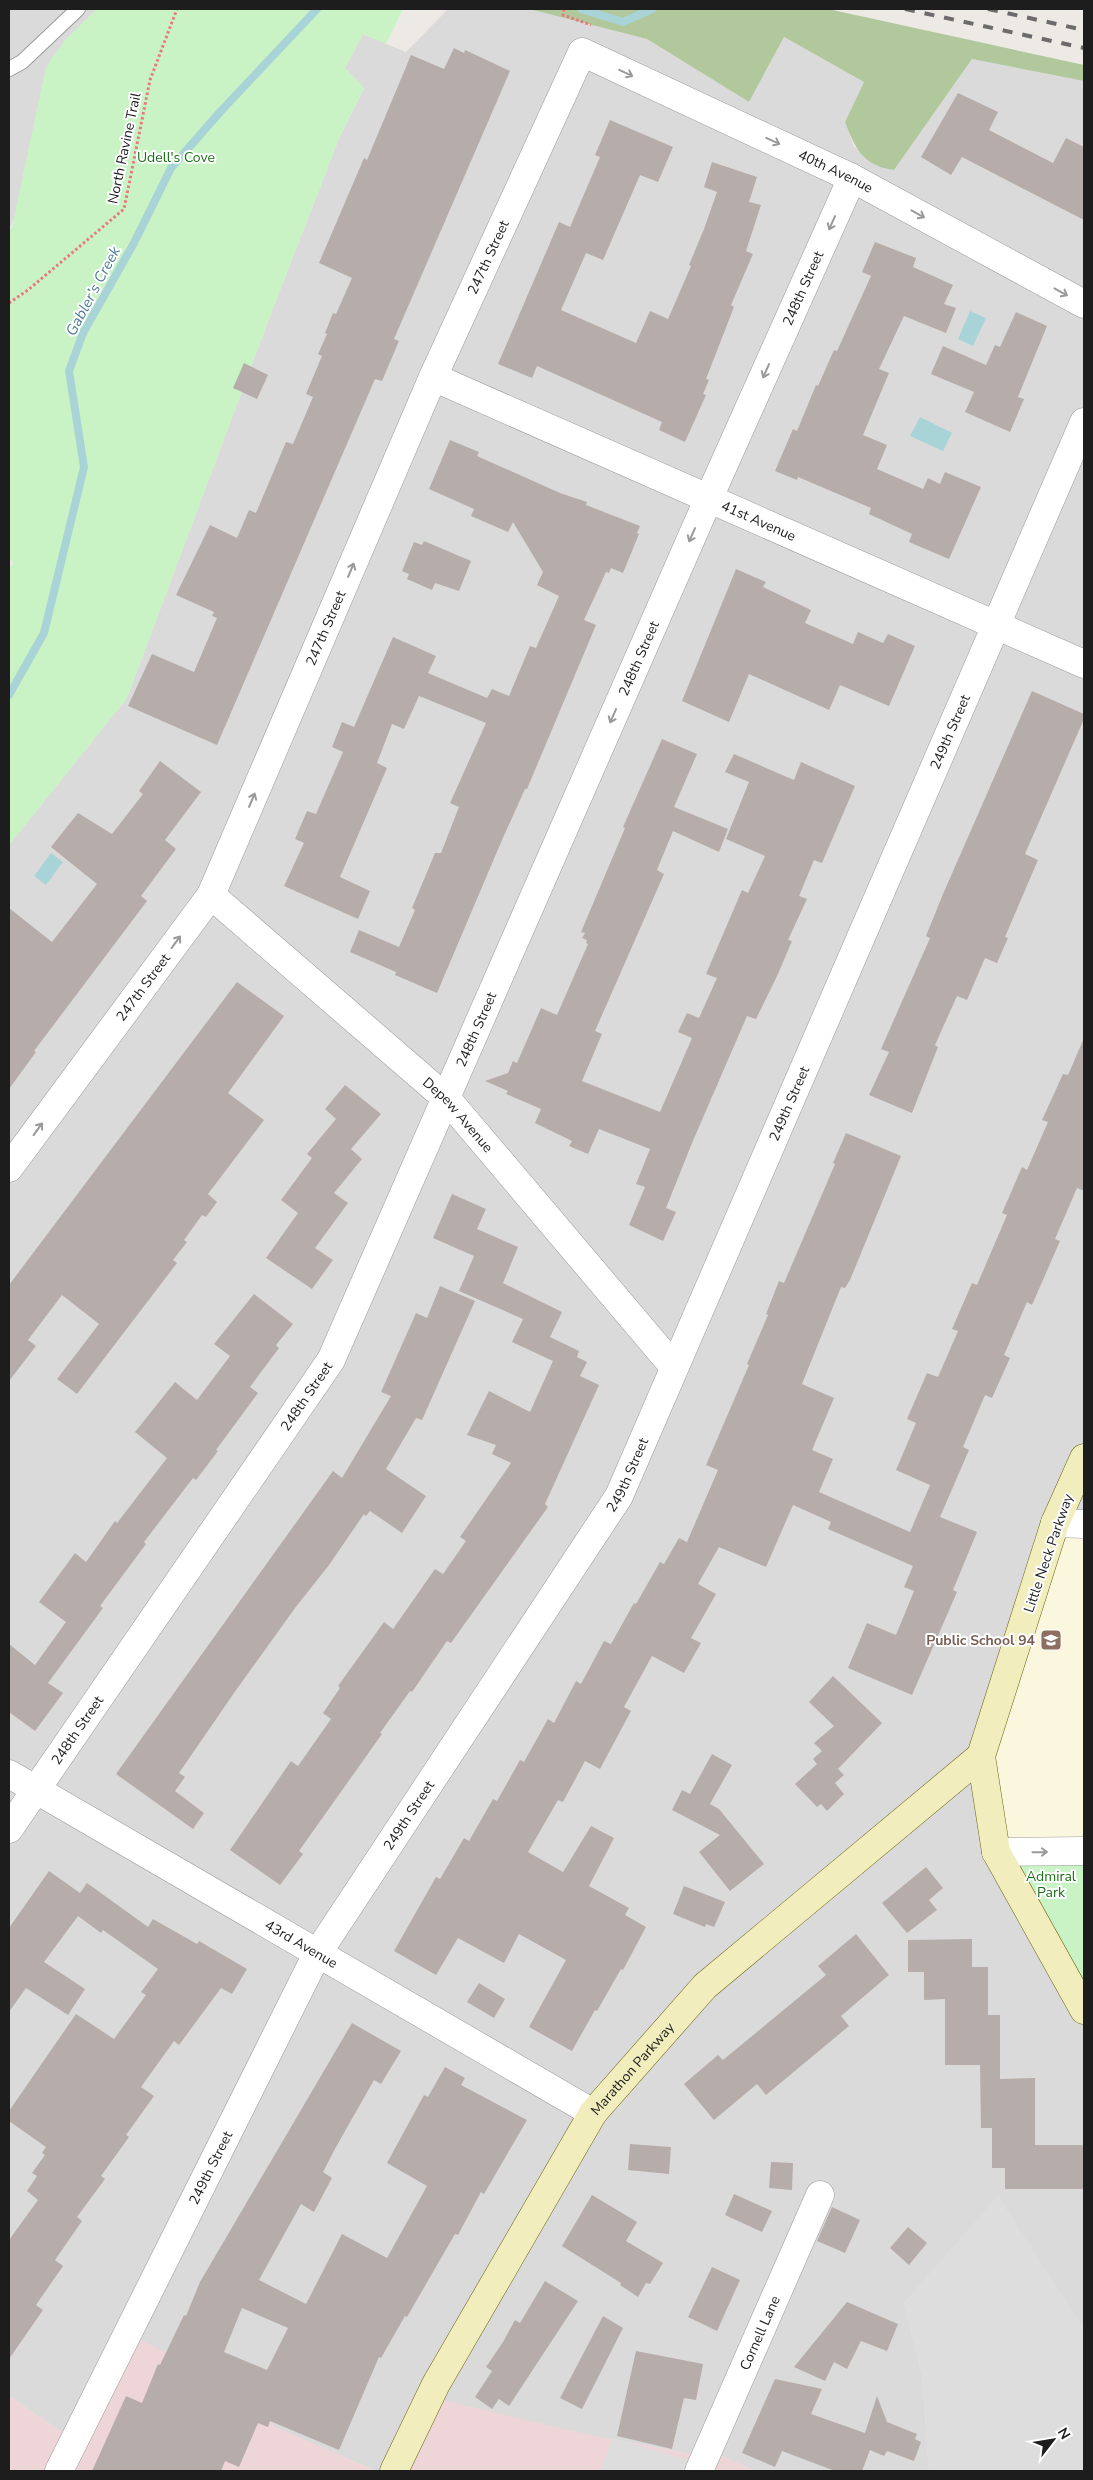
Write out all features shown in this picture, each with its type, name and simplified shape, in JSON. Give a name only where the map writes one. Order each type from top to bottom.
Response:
[{"type":"street","name":"40th Avenue","points":[[582,52],[852,178],[1084,304]]},
{"type":"street","name":"247th Street","points":[[9,1168],[211,895],[433,377],[582,52]]},
{"type":"street","name":"248th Street","points":[[9,1829],[331,1360],[708,500],[852,178]]},
{"type":"street","name":"41st Avenue","points":[[433,377],[708,500],[1084,664]]},
{"type":"street","name":"249th Street","points":[[59,2471],[317,1954],[619,1496],[1084,422]]},
{"type":"street","name":"Depew Avenue","points":[[211,895],[447,1099],[674,1367]]},
{"type":"street","name":"Little Neck Parkway","points":[[1084,1458],[1055,1523],[981,1756],[996,1852],[1084,2010]]},
{"type":"street","points":[[1055,1523],[1084,1524]]},
{"type":"street","name":"Marathon Parkway","points":[[394,2471],[436,2384],[593,2112],[705,1986],[981,1756]]},
{"type":"street","name":"43rd Avenue","points":[[9,1774],[317,1954],[593,2112]]},
{"type":"street","points":[[996,1852],[1084,1851]]},
{"type":"street","name":"Cornell Lane","points":[[699,2471],[820,2195]]},
{"type":"lane","points":[[9,69],[22,62],[78,9]]},
{"type":"path","name":"North Ravine Trail","points":[[9,303],[28,290],[124,209],[150,80],[177,9]]},
{"type":"path","points":[[562,15],[564,9]]},
{"type":"shaded area","points":[[9,9],[100,9],[9,230]]},
{"type":"shaded area","points":[[448,9],[529,9],[647,39],[749,102],[784,37],[864,82],[845,122],[854,147],[894,170],[972,59],[1084,81],[1084,2330],[904,2302],[922,2374],[929,2471],[755,2471],[709,2450],[706,2457],[590,2435],[394,2471],[376,2471],[272,2426],[74,2440],[9,2396],[9,845],[127,698],[272,311],[340,136],[364,88],[345,68],[363,34],[406,52]]},
{"type":"shaded area","name":"Public School 94","points":[[1055,1523],[1084,1524],[1084,1851],[996,1852],[981,1756]]},
{"type":"shaded area","points":[[998,2196],[1084,2328],[1084,2471],[929,2471],[922,2374],[904,2302]]},
{"type":"shaded area","points":[[127,2334],[259,2395],[279,2411],[273,2426],[376,2471],[9,2471],[9,2396],[74,2440]]},
{"type":"shaded area","points":[[429,2397],[590,2435],[705,2457],[709,2450],[755,2471],[394,2471]]},
{"type":"shaded area","points":[[613,2438],[694,2462],[690,2471],[600,2471]]},
{"type":"green space","name":"Udell's Cove","points":[[97,9],[403,9],[386,44],[363,34],[345,68],[364,88],[340,136],[272,311],[127,698],[9,845],[9,569],[13,563],[9,558],[9,230],[12,227],[46,67],[65,40]]},
{"type":"green space","points":[[529,9],[828,9],[1084,65],[1084,81],[972,59],[894,170],[875,165],[862,155],[845,122],[864,82],[784,37],[749,102],[647,39]]},
{"type":"green space","name":"Admiral Park","points":[[1084,1851],[1084,2010],[996,1852]]},
{"type":"water","points":[[970,311],[986,318],[973,346],[958,339]]},
{"type":"water","points":[[920,417],[952,433],[943,451],[910,436]]},
{"type":"water","points":[[51,853],[63,862],[46,885],[34,876]]},
{"type":"building","points":[[454,48],[464,53],[465,50],[510,71],[394,339],[399,341],[382,381],[375,379],[217,745],[128,706],[152,654],[194,672],[217,618],[212,616],[214,612],[176,595],[210,525],[237,538],[249,510],[256,513],[286,442],[293,444],[313,397],[306,394],[322,356],[318,354],[327,334],[325,333],[333,313],[336,314],[352,278],[319,263],[364,158],[367,160],[411,55],[444,69]]},
{"type":"building","points":[[958,93],[998,112],[989,130],[1053,163],[1066,138],[1084,147],[1084,220],[962,157],[951,175],[921,157]]},
{"type":"building","points":[[610,120],[673,147],[658,182],[640,175],[603,260],[586,253],[561,310],[636,343],[650,311],[668,319],[691,266],[689,265],[717,192],[704,187],[712,162],[757,177],[749,202],[761,205],[746,251],[753,254],[731,305],[734,307],[706,379],[709,380],[703,394],[706,395],[685,442],[659,430],[662,422],[537,366],[532,378],[498,364],[559,222],[570,227],[600,157],[595,155]]},
{"type":"building","points":[[875,242],[916,258],[913,267],[953,285],[944,304],[956,308],[946,333],[904,316],[879,369],[889,373],[863,435],[887,445],[877,469],[923,489],[928,478],[940,484],[945,472],[981,487],[949,559],[909,542],[912,534],[869,514],[871,508],[798,477],[797,480],[775,471],[793,429],[797,431],[816,385],[818,386],[834,350],[837,351],[871,276],[862,272]]},
{"type":"building","points":[[1016,312],[1047,326],[1018,397],[1024,399],[1010,432],[965,412],[974,392],[931,374],[943,346],[986,365],[995,345],[1000,347]]},
{"type":"building","points":[[244,363],[268,375],[257,399],[233,388]]},
{"type":"building","points":[[450,440],[479,452],[477,456],[560,493],[587,502],[586,505],[640,526],[637,533],[639,534],[623,573],[611,568],[609,573],[606,572],[584,620],[596,625],[527,789],[525,789],[502,840],[437,993],[395,975],[396,972],[350,952],[359,930],[399,947],[415,910],[412,908],[435,853],[441,853],[459,807],[450,803],[486,723],[419,696],[404,729],[392,724],[377,763],[387,768],[340,877],[370,891],[358,919],[284,886],[304,843],[295,839],[307,811],[316,814],[343,752],[332,747],[342,722],[354,727],[393,637],[436,656],[428,673],[487,698],[492,689],[509,696],[530,646],[536,648],[559,596],[537,585],[543,572],[513,522],[508,532],[471,516],[474,509],[429,489]]},
{"type":"building","points":[[424,541],[471,561],[459,591],[435,583],[432,590],[407,579],[409,574],[402,571],[414,542],[422,545]]},
{"type":"building","points":[[736,569],[766,582],[763,587],[811,610],[805,623],[853,644],[858,632],[883,643],[888,634],[915,646],[889,706],[840,685],[829,710],[749,674],[729,722],[682,701]]},
{"type":"building","points":[[1032,691],[1084,714],[1084,719],[1025,854],[1038,860],[1005,937],[1008,938],[997,963],[985,958],[967,1000],[957,996],[935,1045],[938,1047],[912,1113],[869,1095],[889,1052],[881,1049],[930,938],[926,936],[943,894]]},
{"type":"building","points":[[662,739],[697,754],[674,807],[728,829],[719,852],[673,831],[657,870],[664,874],[595,1031],[602,1034],[582,1081],[660,1112],[692,1038],[678,1032],[687,1013],[699,1018],[717,978],[706,974],[742,890],[748,893],[765,856],[726,839],[749,782],[725,772],[734,754],[794,780],[801,762],[855,786],[822,863],[814,860],[799,896],[807,899],[788,940],[792,941],[778,974],[756,1019],[747,1016],[692,1143],[666,1208],[676,1212],[663,1241],[629,1225],[645,1187],[636,1184],[650,1149],[599,1129],[588,1154],[569,1146],[572,1141],[535,1123],[541,1109],[506,1094],[508,1091],[485,1081],[508,1073],[513,1061],[517,1063],[541,1008],[557,1015],[588,944],[586,943],[587,940],[582,938],[585,933],[581,932],[625,828],[623,827]]},
{"type":"building","points":[[160,761],[201,792],[165,840],[176,849],[141,896],[147,901],[34,1051],[36,1052],[9,1089],[9,908],[52,942],[97,884],[51,847],[78,813],[112,834],[143,794],[139,791]]},
{"type":"building","points":[[237,982],[284,1016],[228,1093],[264,1120],[208,1194],[217,1202],[206,1217],[202,1215],[184,1240],[187,1242],[173,1260],[177,1263],[77,1394],[57,1379],[99,1324],[62,1295],[28,1340],[36,1346],[9,1381],[9,1285]]},
{"type":"building","points":[[1084,1038],[1084,1191],[1077,1188],[1055,1239],[1060,1241],[1032,1305],[1027,1302],[1004,1355],[1010,1358],[992,1398],[985,1395],[963,1447],[969,1450],[940,1517],[977,1532],[953,1590],[957,1592],[912,1695],[848,1668],[867,1623],[896,1635],[914,1591],[904,1587],[913,1566],[828,1529],[831,1522],[793,1505],[766,1567],[719,1547],[698,1584],[716,1594],[691,1638],[701,1643],[684,1673],[652,1656],[624,1707],[631,1711],[600,1769],[585,1761],[563,1802],[558,1800],[528,1852],[563,1872],[591,1826],[614,1838],[589,1886],[629,1908],[625,1915],[646,1927],[623,1970],[621,1969],[597,2011],[595,2010],[572,2051],[529,2027],[566,1960],[519,1934],[504,1963],[458,1938],[436,1975],[394,1951],[436,1877],[440,1879],[464,1838],[469,1841],[493,1799],[497,1801],[520,1760],[524,1762],[548,1719],[554,1723],[576,1681],[581,1684],[604,1641],[611,1644],[660,1562],[664,1564],[679,1538],[687,1542],[718,1470],[706,1465],[749,1365],[747,1364],[768,1315],[766,1314],[779,1281],[784,1283],[835,1164],[833,1163],[846,1133],[901,1156],[850,1280],[845,1288],[841,1287],[802,1384],[834,1398],[812,1450],[833,1459],[819,1492],[910,1532],[930,1485],[896,1470],[916,1423],[907,1419],[927,1373],[938,1377],[958,1331],[952,1329],[972,1283],[977,1285],[1007,1215],[1002,1213],[1022,1167],[1027,1170],[1048,1122],[1042,1120],[1063,1074],[1068,1075]]},
{"type":"building","points":[[345,1085],[381,1114],[351,1149],[362,1159],[334,1193],[348,1203],[315,1248],[333,1260],[312,1289],[266,1258],[298,1213],[281,1200],[312,1158],[307,1154],[336,1119],[325,1109]]},
{"type":"building","points":[[452,1194],[486,1209],[477,1229],[518,1247],[503,1283],[562,1312],[550,1337],[579,1351],[577,1357],[587,1362],[580,1376],[599,1385],[545,1504],[548,1507],[451,1643],[447,1641],[412,1692],[410,1691],[380,1733],[382,1734],[299,1851],[303,1854],[280,1885],[230,1850],[291,1761],[298,1766],[331,1719],[323,1713],[340,1688],[338,1686],[384,1622],[393,1629],[435,1569],[443,1574],[466,1541],[460,1537],[511,1463],[492,1454],[496,1445],[467,1435],[489,1391],[530,1412],[553,1361],[512,1342],[523,1319],[459,1291],[474,1256],[433,1238]]},
{"type":"building","points":[[440,1286],[475,1301],[422,1420],[416,1418],[386,1469],[426,1496],[402,1533],[370,1511],[366,1516],[364,1514],[329,1565],[295,1608],[234,1693],[179,1773],[185,1777],[175,1791],[204,1813],[193,1829],[116,1774],[333,1471],[342,1478],[391,1396],[381,1392],[416,1313],[427,1318]]},
{"type":"building","points":[[254,1294],[293,1324],[276,1345],[279,1348],[250,1387],[258,1393],[196,1480],[193,1478],[144,1542],[146,1544],[100,1606],[103,1608],[48,1683],[63,1693],[35,1731],[9,1712],[9,1644],[35,1665],[66,1622],[39,1602],[75,1553],[86,1562],[115,1521],[117,1523],[167,1458],[135,1432],[175,1382],[197,1400],[230,1356],[214,1344]]},
{"type":"building","points":[[833,1676],[882,1723],[838,1769],[844,1775],[835,1783],[844,1794],[827,1811],[821,1804],[817,1807],[795,1784],[817,1764],[813,1759],[822,1751],[814,1743],[834,1726],[809,1702]]},
{"type":"building","points":[[712,1754],[732,1765],[710,1804],[719,1809],[764,1864],[730,1891],[699,1852],[720,1835],[672,1810],[682,1790],[690,1794]]},
{"type":"building","points":[[926,1867],[943,1888],[929,1900],[937,1910],[907,1933],[882,1903]]},
{"type":"building","points":[[49,1871],[80,1893],[87,1883],[148,1927],[153,1919],[197,1944],[199,1941],[247,1969],[232,1994],[221,1988],[179,2045],[174,2041],[141,2087],[154,2096],[126,2135],[129,2137],[101,2176],[105,2179],[77,2217],[82,2221],[55,2260],[63,2266],[36,2305],[43,2310],[9,2359],[9,2240],[38,2200],[27,2191],[37,2176],[32,2173],[45,2155],[42,2153],[46,2147],[9,2121],[9,2111],[76,2014],[114,2039],[146,1995],[141,1992],[158,1969],[103,1930],[101,1933],[78,1916],[44,1962],[85,1989],[68,2015],[26,1988],[9,2012],[9,1928]]},
{"type":"building","points":[[684,1886],[725,1902],[714,1927],[706,1924],[705,1927],[673,1914]]},
{"type":"building","points":[[856,1934],[889,1975],[841,2016],[849,2026],[766,2095],[757,2084],[714,2120],[684,2084],[718,2055],[723,2060],[826,1975],[818,1966]]},
{"type":"building","points":[[972,1939],[972,1967],[988,1967],[988,2015],[1000,2015],[1000,2079],[1035,2078],[1035,2145],[1084,2145],[1084,2189],[1005,2189],[1005,2168],[992,2168],[992,2128],[981,2128],[980,2065],[945,2065],[945,1999],[924,2000],[924,1972],[908,1972],[908,1940]]},
{"type":"building","points":[[479,1983],[505,1999],[494,2018],[467,2002]]},
{"type":"building","points":[[352,2023],[401,2051],[381,2084],[374,2080],[336,2147],[323,2172],[332,2178],[314,2212],[301,2204],[259,2280],[306,2304],[342,2234],[387,2258],[427,2186],[387,2163],[424,2095],[428,2097],[445,2067],[465,2078],[461,2085],[527,2120],[484,2194],[481,2192],[458,2235],[455,2234],[407,2317],[405,2316],[381,2358],[379,2357],[339,2450],[270,2421],[268,2427],[258,2423],[239,2467],[225,2461],[221,2471],[92,2471],[126,2396],[142,2403],[158,2364],[160,2365],[184,2315],[186,2316],[200,2282]],"holes":[[[242,2308],[288,2328],[267,2370],[224,2352]]]},
{"type":"building","points":[[630,2144],[671,2147],[669,2174],[628,2170]]},
{"type":"building","points":[[771,2162],[793,2163],[792,2190],[769,2188]]},
{"type":"building","points":[[734,2194],[772,2211],[762,2232],[725,2215]]},
{"type":"building","points":[[592,2195],[637,2222],[626,2241],[663,2263],[650,2284],[646,2283],[638,2297],[620,2285],[621,2283],[562,2246]]},
{"type":"building","points":[[832,2207],[860,2220],[845,2253],[817,2241]]},
{"type":"building","points":[[908,2227],[927,2243],[909,2265],[890,2248]]},
{"type":"building","points":[[712,2267],[740,2280],[717,2331],[688,2317]]},
{"type":"building","points":[[545,2281],[578,2301],[509,2406],[499,2399],[492,2409],[475,2397],[492,2371],[486,2367],[515,2320],[520,2323]]},
{"type":"building","points":[[847,2302],[898,2324],[887,2351],[861,2341],[847,2369],[834,2362],[825,2381],[794,2367]]},
{"type":"building","points":[[603,2316],[623,2328],[582,2409],[560,2398]]},
{"type":"building","points":[[636,2351],[703,2364],[696,2400],[684,2398],[672,2449],[617,2436]]},
{"type":"building","points":[[775,2379],[822,2389],[811,2414],[865,2433],[877,2396],[887,2422],[917,2434],[915,2439],[921,2442],[914,2461],[887,2451],[884,2456],[870,2450],[862,2471],[835,2471],[782,2451],[775,2467],[742,2453]]},
{"type":"waterway","name":"Gabler’s Creek","points":[[9,695],[44,633],[84,467],[69,371],[83,333],[134,243],[171,168],[220,112],[317,9]]},
{"type":"waterway","name":"Gabler’s Creek","points":[[581,9],[623,22],[652,9]]},
{"type":"railway","points":[[905,9],[1084,48]]},
{"type":"railway","points":[[988,9],[1084,30]]},
{"type":"place","name":"Public School 94","points":[[1051,1640]]}]
